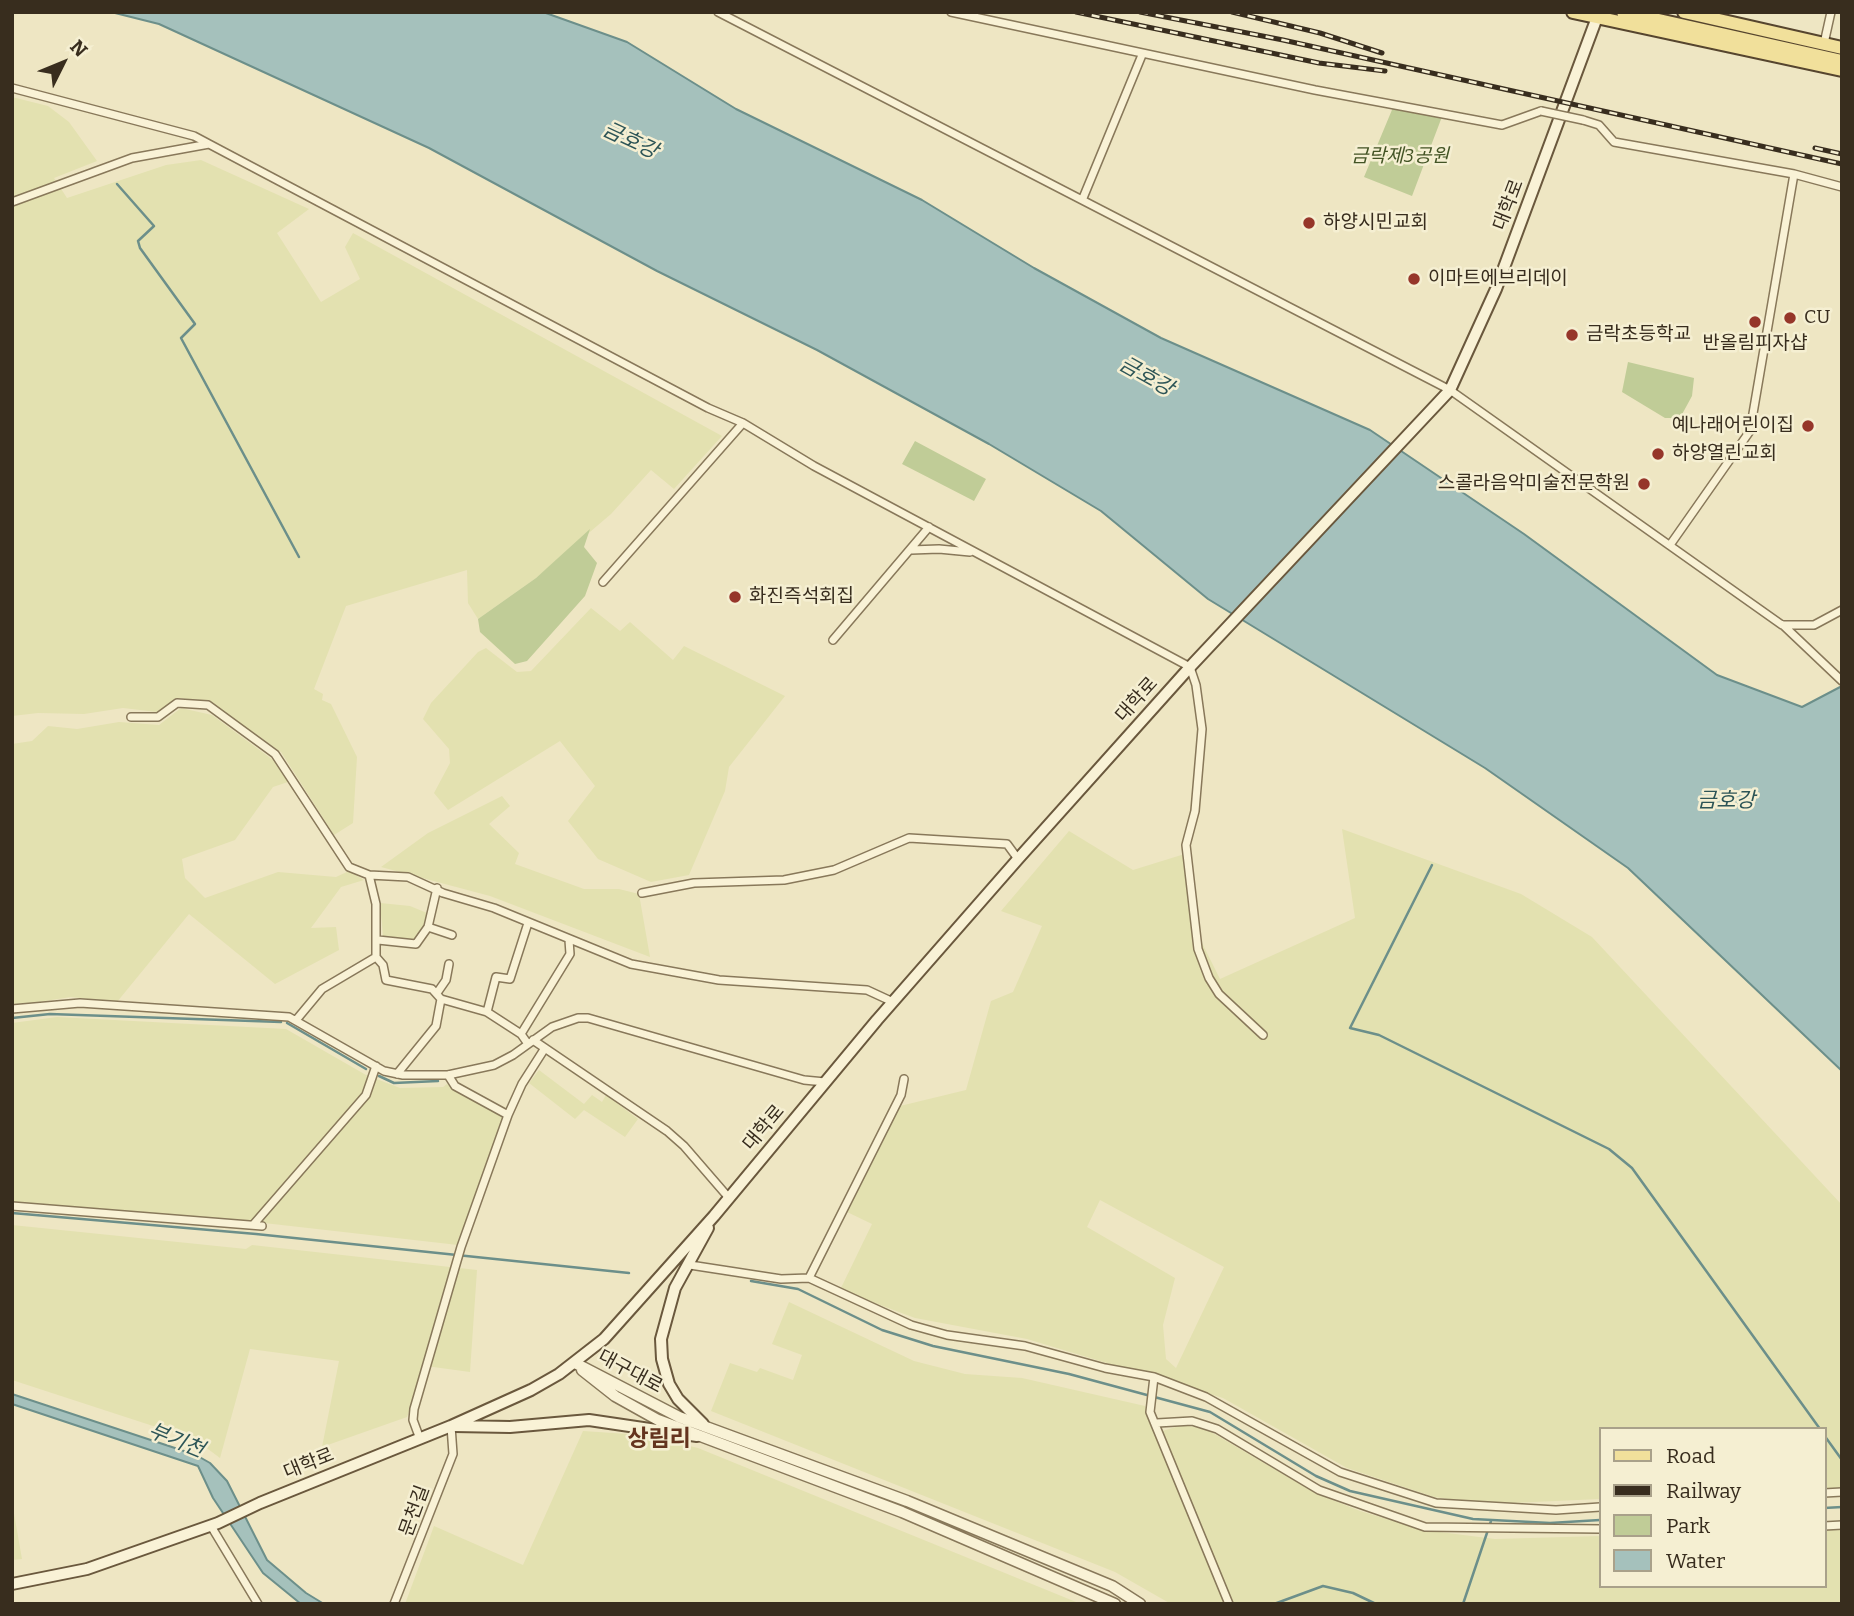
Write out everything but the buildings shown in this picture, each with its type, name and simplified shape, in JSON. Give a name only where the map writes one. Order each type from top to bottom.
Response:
[{"type":"main road","points":[[1573,12],[1598,15],[1842,70]]},
{"type":"main road","points":[[1623,12],[1842,61]]},
{"type":"main road","points":[[1684,12],[1842,45]]},
{"type":"main road","points":[[1710,13],[1842,45]]},
{"type":"main road","name":"대학로","points":[[214,1524],[255,1504],[451,1426],[531,1390],[575,1363],[604,1339],[714,1216],[893,1002],[1018,859],[1190,667],[1450,390],[1496,289],[1598,15]]},
{"type":"main road","points":[[703,1424],[678,1399],[668,1384],[661,1339],[667,1307],[714,1216]]},
{"type":"main road","points":[[451,1426],[510,1427],[589,1420],[697,1436]]},
{"type":"main road","points":[[12,1584],[87,1569],[214,1524]]},
{"type":"street","points":[[718,12],[1083,198],[1450,390],[1782,625],[1840,679]]},
{"type":"street","points":[[951,12],[1142,55],[1502,125],[1541,111],[1600,125],[1614,142],[1794,174],[1842,187]]},
{"type":"street","points":[[1825,39],[1831,12]]},
{"type":"street","points":[[1083,198],[1142,55]]},
{"type":"street","points":[[12,88],[194,136],[708,408],[743,423],[976,553],[1190,667],[1196,685],[1202,729],[1195,811],[1186,845],[1198,949],[1209,978],[1219,994],[1262,1035]]},
{"type":"street","points":[[12,202],[123,161],[209,144]]},
{"type":"street","points":[[1670,545],[1750,431],[1794,174]]},
{"type":"street","points":[[603,582],[743,423]]},
{"type":"street","points":[[833,640],[929,527]]},
{"type":"street","points":[[911,550],[939,548],[976,553]]},
{"type":"street","points":[[1782,625],[1814,625],[1842,610]]},
{"type":"street","points":[[131,717],[159,717],[177,703],[208,705],[275,754],[349,867],[369,875],[408,877],[443,893],[494,908],[569,940],[648,968],[719,980],[867,990],[893,1002]]},
{"type":"street","points":[[642,893],[694,883],[797,877],[834,870],[909,838],[1007,844],[1018,859]]},
{"type":"street","points":[[369,875],[376,904],[376,957],[383,965],[386,980],[487,1012],[531,1042],[545,1048],[667,1131],[693,1155],[729,1198]]},
{"type":"street","points":[[378,940],[416,944],[428,927],[437,888]]},
{"type":"street","points":[[487,1012],[496,976],[510,979],[518,946],[528,923]]},
{"type":"street","points":[[428,927],[453,935]]},
{"type":"street","points":[[521,1034],[569,954],[569,940]]},
{"type":"street","points":[[297,1019],[322,989],[376,957]]},
{"type":"street","points":[[397,1074],[436,1026],[439,996],[449,964]]},
{"type":"street","points":[[12,1009],[80,1003],[250,1013],[297,1019],[376,1066],[397,1074],[448,1074],[494,1065],[551,1027],[589,1018],[804,1080],[825,1082]]},
{"type":"street","points":[[420,1438],[413,1420],[414,1409],[460,1255],[508,1115],[522,1084],[545,1048]]},
{"type":"street","points":[[253,1225],[366,1095],[376,1066]]},
{"type":"street","points":[[448,1074],[455,1086],[508,1115]]},
{"type":"street","points":[[808,1278],[901,1095],[904,1079]]},
{"type":"street","points":[[12,1206],[262,1226]]},
{"type":"street","points":[[690,1265],[781,1279],[808,1278],[911,1325],[947,1335],[1025,1346],[1105,1368],[1154,1377],[1206,1397],[1340,1472],[1436,1503],[1556,1510],[1598,1507]]},
{"type":"street","name":"대구대로","points":[[575,1363],[645,1401],[907,1501],[1112,1586],[1136,1601]]},
{"type":"street","name":"대구대로","points":[[575,1363],[631,1406],[697,1436],[902,1512],[1115,1604]]},
{"type":"street","points":[[1154,1377],[1150,1412],[1157,1423],[1166,1457],[1229,1604]]},
{"type":"street","points":[[1157,1423],[1192,1421],[1217,1429],[1319,1490],[1426,1527],[1598,1529]]},
{"type":"street","name":"문천길","points":[[394,1604],[453,1454],[451,1426]]},
{"type":"street","points":[[214,1524],[251,1597],[258,1604]]},
{"type":"street","points":[[243,1604],[251,1597]]},
{"type":"street","points":[[1136,1601],[1147,1604]]},
{"type":"shaded area","points":[[12,97],[48,106],[69,122],[97,161],[54,178],[67,198],[166,165],[201,160],[309,209],[277,233],[321,302],[360,279],[345,247],[353,233],[722,436],[674,489],[651,470],[611,514],[536,578],[478,619],[468,603],[467,570],[346,606],[314,689],[323,694],[322,700],[331,704],[357,757],[353,823],[334,835],[281,752],[208,701],[179,698],[157,712],[123,708],[84,714],[38,713],[12,716]]},
{"type":"shaded area","points":[[591,608],[620,631],[630,622],[673,660],[684,646],[785,696],[729,767],[725,791],[689,875],[651,882],[598,859],[568,821],[595,786],[560,741],[448,810],[434,793],[450,763],[449,749],[423,719],[431,703],[478,652],[486,648],[517,672],[531,671]]},
{"type":"shaded area","points":[[181,708],[212,715],[273,760],[288,782],[273,787],[235,840],[182,859],[185,878],[205,898],[278,872],[336,877],[349,871],[364,880],[341,887],[311,928],[336,927],[339,950],[275,984],[189,914],[117,1002],[71,997],[12,1006],[12,744],[32,741],[48,726],[77,729],[119,722],[159,725]]},
{"type":"shaded area","points":[[502,796],[510,806],[489,824],[519,853],[515,864],[584,889],[619,889],[639,894],[650,957],[490,896],[381,867],[428,833]]},
{"type":"shaded area","points":[[1342,829],[1521,894],[1592,937],[1842,1205],[1842,1490],[1826,1490],[1826,1427],[1598,1427],[1598,1499],[1489,1504],[1434,1497],[1347,1468],[1223,1398],[1027,1339],[915,1318],[840,1290],[872,1224],[845,1211],[900,1106],[966,1090],[991,1001],[1013,992],[1042,926],[1001,911],[1069,831],[1133,870],[1191,852],[1201,941],[1220,979],[1355,918]],"holes":[[[1100,1200],[1224,1267],[1176,1368],[1166,1359],[1163,1325],[1175,1278],[1087,1227]]]},
{"type":"shaded area","points":[[380,903],[410,906],[427,913],[428,918],[420,934],[413,940],[383,936]]},
{"type":"shaded area","points":[[57,1017],[286,1029],[366,1075],[400,1088],[443,1087],[447,1084],[503,1115],[458,1245],[264,1223],[12,1204],[12,1023]]},
{"type":"shaded area","points":[[539,1070],[584,1104],[592,1095],[602,1102],[606,1095],[638,1119],[625,1137],[584,1110],[575,1119],[529,1083]]},
{"type":"shaded area","points":[[12,1225],[246,1249],[252,1245],[477,1270],[470,1372],[426,1366],[407,1417],[322,1447],[339,1361],[250,1349],[220,1458],[196,1440],[12,1380]]},
{"type":"shaded area","points":[[789,1302],[914,1361],[965,1374],[1022,1378],[1145,1406],[1156,1433],[1182,1425],[1206,1429],[1315,1493],[1360,1511],[1424,1530],[1495,1539],[1598,1536],[1598,1588],[1826,1588],[1826,1529],[1842,1528],[1842,1604],[1171,1604],[1115,1572],[711,1411],[730,1363],[757,1372],[760,1368],[793,1380],[802,1355],[772,1344]]},
{"type":"shaded area","points":[[583,1431],[643,1435],[698,1448],[1081,1604],[405,1604],[434,1526],[523,1565]]},
{"type":"shaded area","points":[[12,1502],[22,1559],[12,1560]]},
{"type":"green space","name":"금락제3공원","points":[[1394,105],[1443,114],[1412,196],[1364,177]]},
{"type":"green space","points":[[1628,362],[1694,378],[1692,396],[1680,418],[1665,418],[1622,392]]},
{"type":"green space","points":[[915,441],[986,479],[974,501],[902,464]]},
{"type":"green space","points":[[590,529],[584,547],[597,563],[585,596],[527,661],[515,664],[480,632],[478,619],[536,578]]},
{"type":"water","name":"금호강","points":[[111,12],[543,12],[627,42],[736,109],[922,200],[1034,268],[1161,338],[1370,430],[1524,534],[1717,675],[1802,707],[1842,686],[1842,1071],[1628,868],[1485,768],[1208,599],[1101,511],[989,444],[817,350],[657,271],[429,148],[159,24]]},
{"type":"water","points":[[12,1394],[196,1455],[210,1463],[227,1481],[267,1560],[306,1593],[324,1604],[301,1604],[263,1573],[213,1498],[198,1466],[12,1404]]},
{"type":"waterway","points":[[117,184],[154,226],[138,241],[140,248],[195,324],[181,338],[299,557]]},
{"type":"waterway","points":[[1432,865],[1350,1028],[1379,1035],[1609,1149],[1632,1168],[1819,1427]]},
{"type":"waterway","points":[[12,1018],[50,1014],[281,1022]]},
{"type":"waterway","points":[[287,1023],[366,1069]]},
{"type":"waterway","points":[[379,1076],[394,1083],[438,1081]]},
{"type":"waterway","points":[[12,1213],[256,1234],[629,1273]]},
{"type":"waterway","points":[[751,1281],[798,1289],[882,1330],[933,1346],[1069,1374],[1210,1412],[1316,1476],[1350,1491],[1473,1519],[1550,1523],[1598,1520]]},
{"type":"waterway","points":[[1826,1438],[1842,1460]]},
{"type":"waterway","points":[[1826,1508],[1842,1507]]},
{"type":"waterway","points":[[1463,1604],[1491,1521]]},
{"type":"waterway","points":[[1274,1604],[1323,1586],[1353,1593],[1376,1604]]},
{"type":"railway","points":[[1076,12],[1319,63],[1385,71]]},
{"type":"railway","points":[[1140,12],[1283,40],[1842,164]]},
{"type":"railway","points":[[1232,12],[1320,33],[1382,53]]},
{"type":"railway","points":[[1815,148],[1842,154]]},
{"type":"place","name":"하양시민교회","points":[[1309,223]]},
{"type":"place","name":"이마트에브리데이","points":[[1414,279]]},
{"type":"place","name":"CU","points":[[1790,318]]},
{"type":"place","name":"반올림피자샵","points":[[1755,322]]},
{"type":"place","name":"금락초등학교","points":[[1572,335]]},
{"type":"place","name":"예나래어린이집","points":[[1808,426]]},
{"type":"place","name":"하양열린교회","points":[[1658,454]]},
{"type":"place","name":"스콜라음악미술전문학원","points":[[1644,484]]},
{"type":"place","name":"화진즉석회집","points":[[735,597]]},
{"type":"district","name":"상림리","points":[[659,1440]]},
{"type":"water label","name":"부기천","points":[[176,1441]]}]
